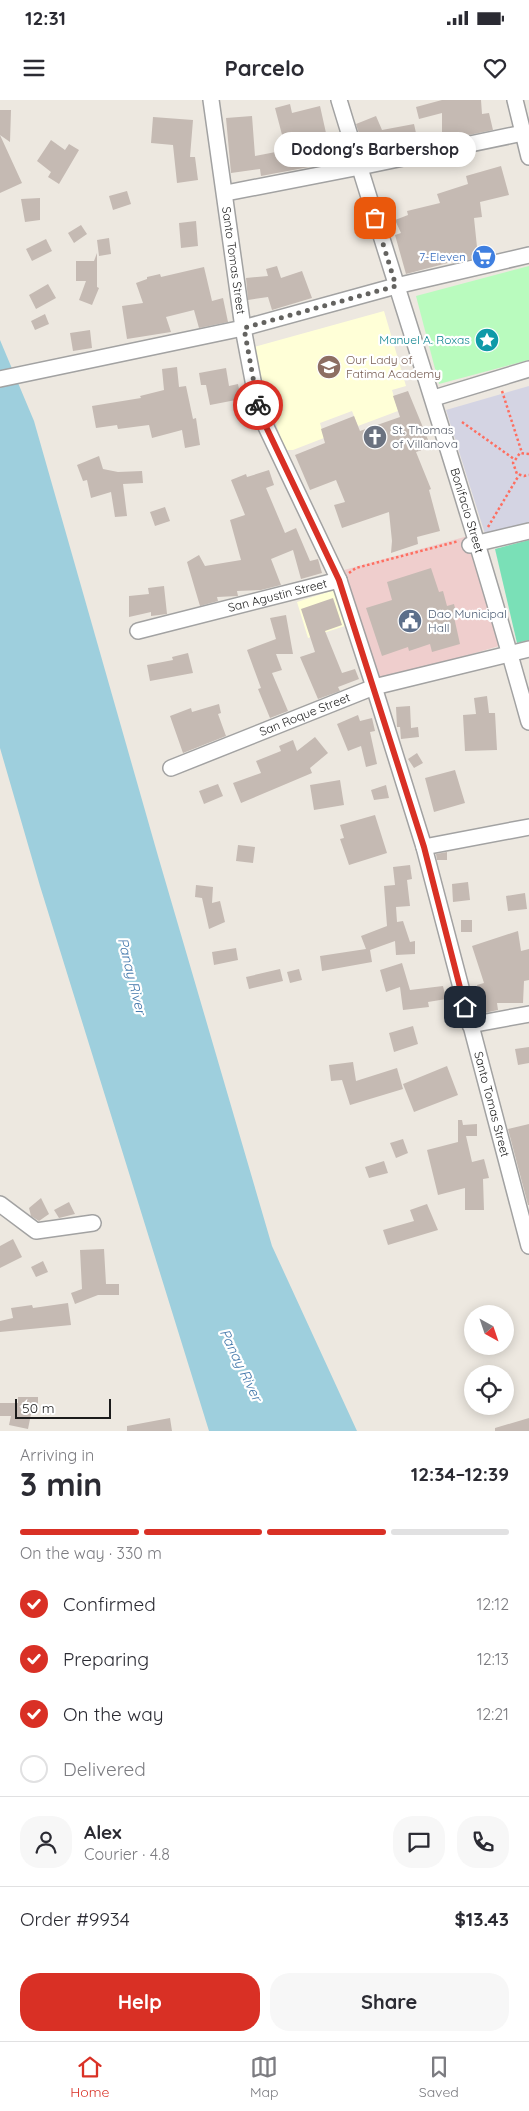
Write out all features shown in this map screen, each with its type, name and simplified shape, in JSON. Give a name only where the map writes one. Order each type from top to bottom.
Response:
[{"type":"street","name":"Santo Tomas Street","points":[[211,100],[226,192],[244,328],[259,412],[339,580],[374,687],[424,847],[529,1246]]},
{"type":"street","name":"Bonifacio Street","points":[[339,100],[396,286],[434,398],[474,544],[510,654],[529,722]]},
{"type":"street","points":[[515,100],[529,157]]},
{"type":"street","points":[[226,192],[360,167],[523,133]]},
{"type":"street","points":[[0,380],[244,328],[396,286],[529,255]]},
{"type":"street","points":[[434,398],[529,368]]},
{"type":"street","points":[[474,544],[529,531]]},
{"type":"street","name":"San Agustin Street","points":[[138,631],[339,580]]},
{"type":"street","name":"San Roque Street","points":[[171,768],[374,687],[529,649]]},
{"type":"street","points":[[424,847],[529,827]]},
{"type":"street","points":[[470,1025],[529,1014]]},
{"type":"street","points":[[0,1204],[36,1231],[93,1223]]},
{"type":"path","points":[[498,378],[522,453]]},
{"type":"path","points":[[462,422],[514,459]]},
{"type":"path","points":[[519,475],[513,467],[514,459],[522,453],[529,453]]},
{"type":"path","points":[[474,544],[519,475]]},
{"type":"path","points":[[519,475],[529,475]]},
{"type":"path","name":"San Agustin Street","points":[[339,580],[356,568],[458,541],[474,544]]},
{"type":"shaded area","name":"Our Lady of Fatima Academy","points":[[384,311],[406,386],[392,390],[398,411],[358,426],[352,411],[320,423],[324,438],[293,450],[285,450],[250,348]]},
{"type":"shaded area","points":[[529,386],[529,524],[485,534],[446,410]]},
{"type":"shaded area","points":[[468,536],[499,646],[380,681],[344,570]]},
{"type":"shaded area","points":[[334,590],[345,626],[308,638],[297,602]]},
{"type":"green space","points":[[529,266],[529,360],[439,384],[416,296]]},
{"type":"green space","points":[[529,540],[529,640],[517,643],[495,549]]},
{"type":"water","name":"Panay River","points":[[0,340],[34,421],[272,1246],[357,1431],[209,1431],[40,886],[0,748]]},
{"type":"building","points":[[442,100],[481,100],[482,114],[489,113],[493,130],[459,137],[459,132],[442,133],[442,113],[419,119],[416,107]]},
{"type":"building","points":[[290,104],[292,113],[320,106],[326,133],[330,132],[333,150],[329,151],[330,163],[261,176],[260,169],[231,173],[226,118],[252,116],[255,156],[286,150],[275,108]]},
{"type":"building","points":[[0,110],[11,110],[10,142],[0,135]]},
{"type":"building","points":[[376,116],[382,130],[414,124],[418,142],[394,147],[395,150],[383,153],[379,136],[362,143],[356,124]]},
{"type":"building","points":[[153,117],[193,120],[190,157],[195,157],[198,180],[177,183],[173,145],[151,143]]},
{"type":"building","points":[[0,135],[22,183],[0,193]]},
{"type":"building","points":[[51,140],[65,150],[69,144],[79,150],[59,184],[48,177],[51,172],[37,161]]},
{"type":"building","points":[[501,166],[509,195],[480,202],[482,217],[474,218],[477,247],[487,245],[489,255],[455,263],[455,261],[406,274],[395,235],[401,233],[395,220],[408,215],[407,211],[440,203],[437,194],[468,184],[466,176]]},
{"type":"building","points":[[127,191],[131,204],[113,210],[109,196]]},
{"type":"building","points":[[40,198],[40,220],[25,222],[21,199]]},
{"type":"building","points":[[196,221],[198,246],[181,248],[179,223]]},
{"type":"building","points":[[81,225],[87,234],[74,243],[68,233]]},
{"type":"building","points":[[109,238],[111,254],[99,256],[97,240]]},
{"type":"building","points":[[46,239],[52,251],[32,261],[26,249]]},
{"type":"building","points":[[97,253],[97,287],[99,288],[92,305],[79,300],[86,281],[76,281],[76,261],[94,261]]},
{"type":"building","points":[[277,266],[281,278],[302,271],[312,298],[272,310],[268,297],[248,300],[246,278],[268,276],[266,269]]},
{"type":"building","points":[[204,267],[212,301],[223,298],[228,322],[199,328],[194,310],[166,317],[171,332],[127,339],[122,306],[143,303],[136,283],[147,279],[147,277],[160,274],[161,277]]},
{"type":"building","points":[[48,284],[56,298],[36,309],[29,295]]},
{"type":"building","points":[[45,314],[49,324],[35,330],[31,321]]},
{"type":"building","points":[[90,330],[92,348],[73,351],[70,333]]},
{"type":"building","points":[[177,367],[179,387],[186,386],[193,419],[196,418],[200,445],[185,448],[182,430],[152,438],[149,425],[118,429],[117,425],[96,428],[92,406],[141,398],[140,396],[164,390],[162,369]]},
{"type":"building","points":[[226,368],[229,386],[238,384],[241,399],[210,405],[206,385],[201,385],[199,373]]},
{"type":"building","points":[[408,391],[431,447],[416,452],[431,489],[429,490],[440,531],[417,537],[418,544],[391,553],[392,541],[389,512],[342,528],[334,505],[345,502],[336,480],[310,490],[295,455],[325,443],[321,429],[354,416],[360,431],[400,417],[393,396]]},
{"type":"building","points":[[99,456],[103,469],[118,472],[142,471],[143,483],[123,484],[127,516],[115,517],[111,492],[91,498],[87,480],[83,481],[77,465]]},
{"type":"building","points":[[269,470],[274,485],[266,488],[285,533],[296,528],[310,561],[318,559],[322,573],[301,579],[293,550],[271,559],[281,585],[261,590],[237,591],[238,596],[217,597],[218,601],[200,606],[187,562],[199,555],[205,566],[241,560],[230,520],[245,515],[231,480],[246,474],[247,477]]},
{"type":"building","points":[[165,507],[170,521],[155,526],[150,512]]},
{"type":"building","points":[[431,568],[439,592],[443,591],[447,606],[454,604],[457,616],[454,617],[460,644],[432,652],[430,644],[409,651],[408,647],[382,656],[366,608],[392,600],[387,582]]},
{"type":"building","points":[[164,586],[167,614],[151,616],[151,612],[129,617],[129,596],[149,594],[148,588]]},
{"type":"building","points":[[333,598],[342,625],[325,631],[342,673],[355,669],[359,679],[338,687],[340,691],[318,699],[300,657],[315,652],[301,609]]},
{"type":"building","points":[[286,615],[293,654],[276,654],[282,670],[272,673],[288,711],[270,718],[258,689],[261,688],[247,650],[276,639],[270,618]]},
{"type":"building","points":[[188,653],[193,673],[150,681],[147,665],[173,660],[172,657]]},
{"type":"building","points":[[487,696],[489,713],[495,713],[497,750],[465,751],[463,715],[476,714],[474,698]]},
{"type":"building","points":[[219,704],[221,713],[218,714],[226,736],[183,753],[170,716],[191,708],[192,712]]},
{"type":"building","points":[[410,706],[411,728],[418,727],[419,737],[401,739],[400,727],[397,727],[396,707]]},
{"type":"building","points":[[358,715],[360,721],[372,718],[375,731],[370,732],[377,764],[366,767],[361,746],[348,751],[337,724]]},
{"type":"building","points":[[315,737],[328,753],[310,768],[312,773],[241,803],[233,783],[261,773],[256,761],[281,751],[279,746],[293,740],[297,751]]},
{"type":"building","points":[[417,753],[423,763],[414,768],[408,759]]},
{"type":"building","points":[[455,770],[465,803],[434,812],[425,778]]},
{"type":"building","points":[[340,780],[344,805],[314,810],[310,785]]},
{"type":"building","points":[[218,784],[223,796],[204,804],[199,791]]},
{"type":"building","points":[[386,785],[389,798],[374,800],[371,790]]},
{"type":"building","points":[[375,815],[387,853],[349,865],[340,839],[344,838],[340,825]]},
{"type":"building","points":[[238,845],[255,847],[253,863],[236,861]]},
{"type":"building","points":[[447,852],[447,860],[437,860],[436,854]]},
{"type":"building","points":[[410,865],[412,879],[407,880],[410,906],[396,907],[397,922],[403,921],[410,942],[415,941],[415,954],[396,955],[395,941],[370,950],[372,962],[322,971],[320,956],[366,949],[361,936],[387,926],[384,886],[395,885],[393,867]]},
{"type":"building","points":[[468,882],[470,900],[453,902],[452,884]]},
{"type":"building","points":[[196,885],[213,887],[212,903],[220,901],[225,922],[209,929],[202,898],[195,897]]},
{"type":"building","points":[[525,893],[527,909],[508,911],[506,896]]},
{"type":"building","points":[[461,920],[472,920],[472,932],[461,932]]},
{"type":"building","points":[[518,931],[521,951],[529,949],[529,980],[524,981],[523,1003],[497,1003],[498,1010],[484,1013],[477,985],[484,983],[472,946]]},
{"type":"building","points":[[236,948],[238,960],[214,965],[212,952]]},
{"type":"building","points":[[402,963],[410,990],[443,986],[446,999],[428,1002],[429,1007],[403,1010],[400,987],[386,992],[380,970]]},
{"type":"building","points":[[280,969],[283,981],[249,989],[246,977]]},
{"type":"building","points":[[299,969],[302,980],[290,983],[287,972]]},
{"type":"building","points":[[413,1026],[418,1044],[394,1052],[389,1033]]},
{"type":"building","points":[[529,1047],[529,1063],[518,1065],[515,1049]]},
{"type":"building","points":[[353,1062],[356,1081],[397,1068],[403,1089],[350,1105],[342,1080],[331,1081],[329,1065]]},
{"type":"building","points":[[447,1066],[458,1095],[414,1112],[403,1084]]},
{"type":"building","points":[[458,1120],[462,1120],[463,1125],[477,1124],[477,1136],[466,1136],[472,1162],[484,1159],[489,1178],[483,1179],[484,1210],[465,1210],[465,1188],[438,1195],[427,1150],[458,1142]]},
{"type":"building","points":[[529,1124],[529,1205],[528,1205],[508,1129]]},
{"type":"building","points":[[403,1139],[408,1153],[396,1158],[390,1143]]},
{"type":"building","points":[[384,1161],[388,1173],[369,1178],[365,1167]]},
{"type":"building","points":[[41,1198],[49,1214],[39,1221],[31,1216],[29,1208]]},
{"type":"building","points":[[69,1202],[75,1214],[59,1218],[54,1210]]},
{"type":"building","points":[[427,1204],[438,1230],[388,1245],[383,1230],[414,1221],[410,1210]]},
{"type":"building","points":[[13,1239],[22,1257],[0,1268],[0,1246]]},
{"type":"building","points":[[104,1249],[106,1284],[119,1284],[119,1295],[98,1295],[75,1304],[71,1293],[82,1289],[80,1250]]},
{"type":"building","points":[[43,1261],[48,1272],[36,1277],[31,1267]]},
{"type":"building","points":[[68,1303],[71,1325],[0,1332],[0,1321],[13,1318],[11,1308],[32,1305],[33,1308]]},
{"type":"building","points":[[18,1397],[38,1397],[38,1409],[32,1409],[28,1429],[9,1425],[11,1416],[0,1416],[0,1403],[18,1403]]},
{"type":"building","points":[[170,1418],[172,1431],[127,1431],[127,1426]]},
{"type":"building","points":[[529,1418],[529,1431],[495,1431],[495,1428]]},
{"type":"way so far","points":[[258,405],[244,328],[396,286],[375,218]]},
{"type":"place","name":"Dodong's Barbershop","points":[[375,218]]},
{"type":"place","name":"7-Eleven","points":[[484,257]]},
{"type":"place","name":"Manuel A. Roxas","points":[[487,340]]},
{"type":"place","name":"Our Lady of Fatima Academy","points":[[329,367]]},
{"type":"place","name":"St. Thomas of Villanova","points":[[375,437]]},
{"type":"place","name":"Dao Municipal Hall","points":[[410,621]]},
{"type":"route","points":[[258,405],[259,412],[339,580],[424,847],[465,1007]]}]
